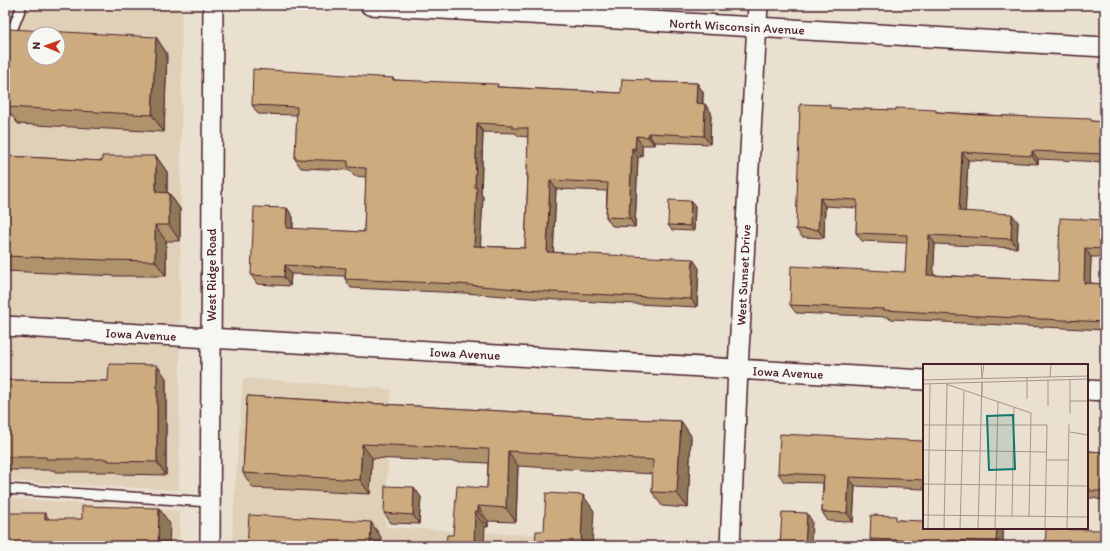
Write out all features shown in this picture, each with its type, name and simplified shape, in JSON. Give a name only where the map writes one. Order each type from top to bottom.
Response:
[{"type":"street","name":"West Ridge Road","points":[[210,546],[213,5]]},
{"type":"street","name":"North Wisconsin Avenue","points":[[370,5],[1105,48]]},
{"type":"street","name":"West Sunset Drive","points":[[730,546],[758,5]]},
{"type":"street","name":"Iowa Avenue","points":[[5,326],[923,380]]},
{"type":"street","points":[[1088,390],[1105,391]]},
{"type":"lane","points":[[5,49],[22,5]]},
{"type":"lane","points":[[5,489],[210,502]]},
{"type":"shaded area","points":[[5,5],[182,5],[179,490],[5,481]]},
{"type":"shaded area","points":[[243,378],[391,389],[385,527],[702,544],[702,546],[232,546]]},
{"type":"shaded area","points":[[5,498],[180,511],[179,546],[5,546]]},
{"type":"building","points":[[9,29],[26,30],[26,66],[66,66],[66,32],[156,37],[152,115],[6,107]]},
{"type":"building","points":[[253,69],[393,78],[393,80],[498,84],[497,87],[621,93],[622,79],[650,80],[650,82],[697,83],[696,103],[705,104],[704,136],[648,133],[648,137],[636,136],[635,149],[632,148],[629,218],[606,217],[608,183],[550,180],[547,252],[693,259],[691,299],[551,292],[458,284],[345,279],[346,268],[285,265],[284,277],[251,275],[254,207],[287,208],[286,228],[364,232],[366,168],[348,167],[348,161],[295,159],[297,107],[252,105]],"holes":[[[477,123],[512,125],[512,128],[528,128],[525,248],[474,246],[477,188],[475,188]]]},
{"type":"building","points":[[800,104],[830,105],[830,108],[896,110],[896,108],[936,110],[936,112],[980,115],[1091,119],[1091,121],[1105,122],[1105,161],[1103,161],[1103,154],[1032,151],[1032,156],[962,152],[959,211],[1012,214],[1011,239],[929,235],[927,275],[1058,281],[1060,218],[1105,220],[1105,249],[1085,248],[1084,283],[1105,284],[1105,322],[790,305],[791,266],[905,272],[907,235],[856,233],[857,200],[820,198],[818,230],[796,229]]},
{"type":"building","points":[[5,156],[102,161],[102,156],[156,156],[156,192],[169,193],[169,225],[155,225],[155,261],[5,256]]},
{"type":"building","points":[[669,200],[691,201],[690,226],[668,225]]},
{"type":"building","points":[[109,364],[157,365],[157,462],[108,461],[108,459],[46,459],[46,457],[5,457],[5,380],[108,381]]},
{"type":"building","points":[[247,396],[579,417],[681,421],[677,493],[652,492],[653,460],[508,451],[506,508],[478,506],[478,512],[475,512],[474,546],[446,546],[447,535],[453,535],[457,486],[487,488],[489,449],[362,444],[360,480],[243,473]]},
{"type":"building","points":[[780,434],[923,441],[923,480],[849,477],[847,513],[822,512],[824,475],[778,473]]},
{"type":"building","points":[[1088,451],[1105,452],[1105,491],[1090,491],[1090,489],[1088,489]]},
{"type":"building","points":[[385,486],[414,487],[413,515],[384,513]]},
{"type":"building","points":[[546,493],[583,495],[581,544],[621,546],[535,546],[536,531],[544,531]]},
{"type":"building","points":[[82,506],[159,508],[158,546],[5,546],[5,513],[45,513],[45,519],[82,519]]},
{"type":"building","points":[[782,512],[807,513],[805,546],[780,546]]},
{"type":"building","points":[[249,515],[371,522],[370,546],[247,546]]},
{"type":"building","points":[[871,515],[896,516],[896,520],[923,521],[923,529],[997,529],[996,542],[948,540],[947,546],[922,545],[922,541],[870,539]]},
{"type":"building","points":[[1046,529],[1103,530],[1102,546],[1045,546]]}]
